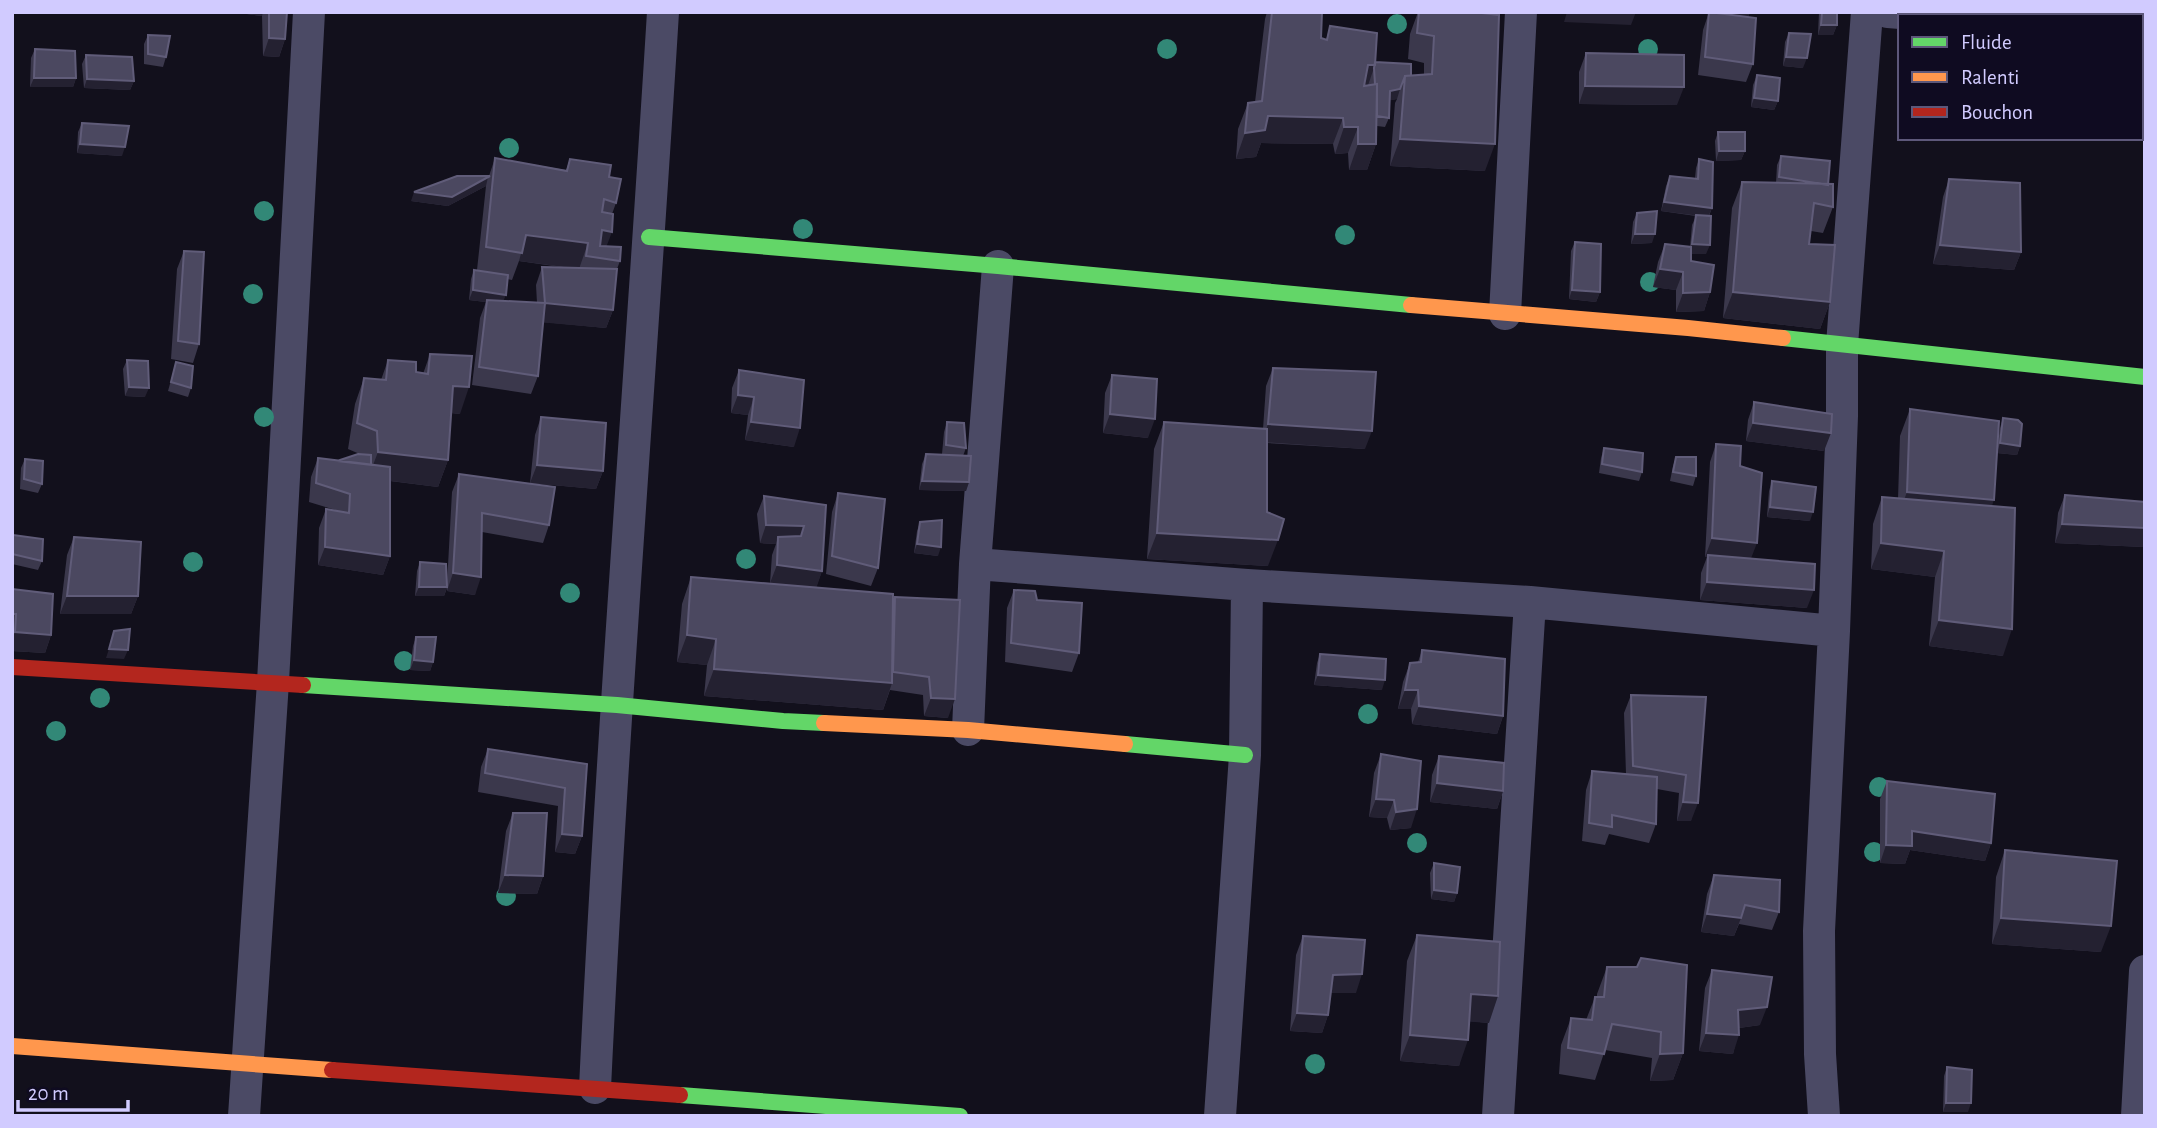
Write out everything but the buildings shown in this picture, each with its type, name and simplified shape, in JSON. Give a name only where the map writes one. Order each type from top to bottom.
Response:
[{"type":"street","points":[[244,1116],[273,682],[309,12]]},
{"type":"street","points":[[595,1088],[605,871],[663,12]]},
{"type":"street","points":[[1505,314],[1521,12]]},
{"type":"street","points":[[1824,1116],[1820,1054],[1819,931],[1835,631],[1842,345],[1867,12]]},
{"type":"street","points":[[1888,12],[1913,14]]},
{"type":"street","points":[[649,237],[1688,328],[2145,377]]},
{"type":"street","points":[[968,730],[975,564],[998,266]]},
{"type":"street","points":[[975,564],[1247,585],[1530,602],[1835,631]]},
{"type":"street","points":[[1220,1116],[1245,755],[1247,585]]},
{"type":"street","points":[[1498,1116],[1530,602]]},
{"type":"street","points":[[12,667],[617,705],[783,722],[968,730],[1245,755]]},
{"type":"street","points":[[2137,1116],[2145,971]]},
{"type":"street","points":[[12,1046],[950,1115]]},
{"type":"traffic: fast","points":[[649,237],[998,266],[1411,305]]},
{"type":"traffic: fast","points":[[1783,338],[2145,377]]},
{"type":"traffic: fast","points":[[303,685],[617,705],[824,723]]},
{"type":"traffic: fast","points":[[1125,744],[1245,755]]},
{"type":"traffic: fast","points":[[680,1095],[960,1116]]},
{"type":"traffic: slow","points":[[1411,305],[1783,338]]},
{"type":"traffic: slow","points":[[824,723],[968,730],[1125,744]]},
{"type":"traffic: slow","points":[[12,1046],[332,1070]]},
{"type":"traffic: jam","points":[[12,667],[303,685]]},
{"type":"traffic: jam","points":[[332,1070],[680,1095]]}]
